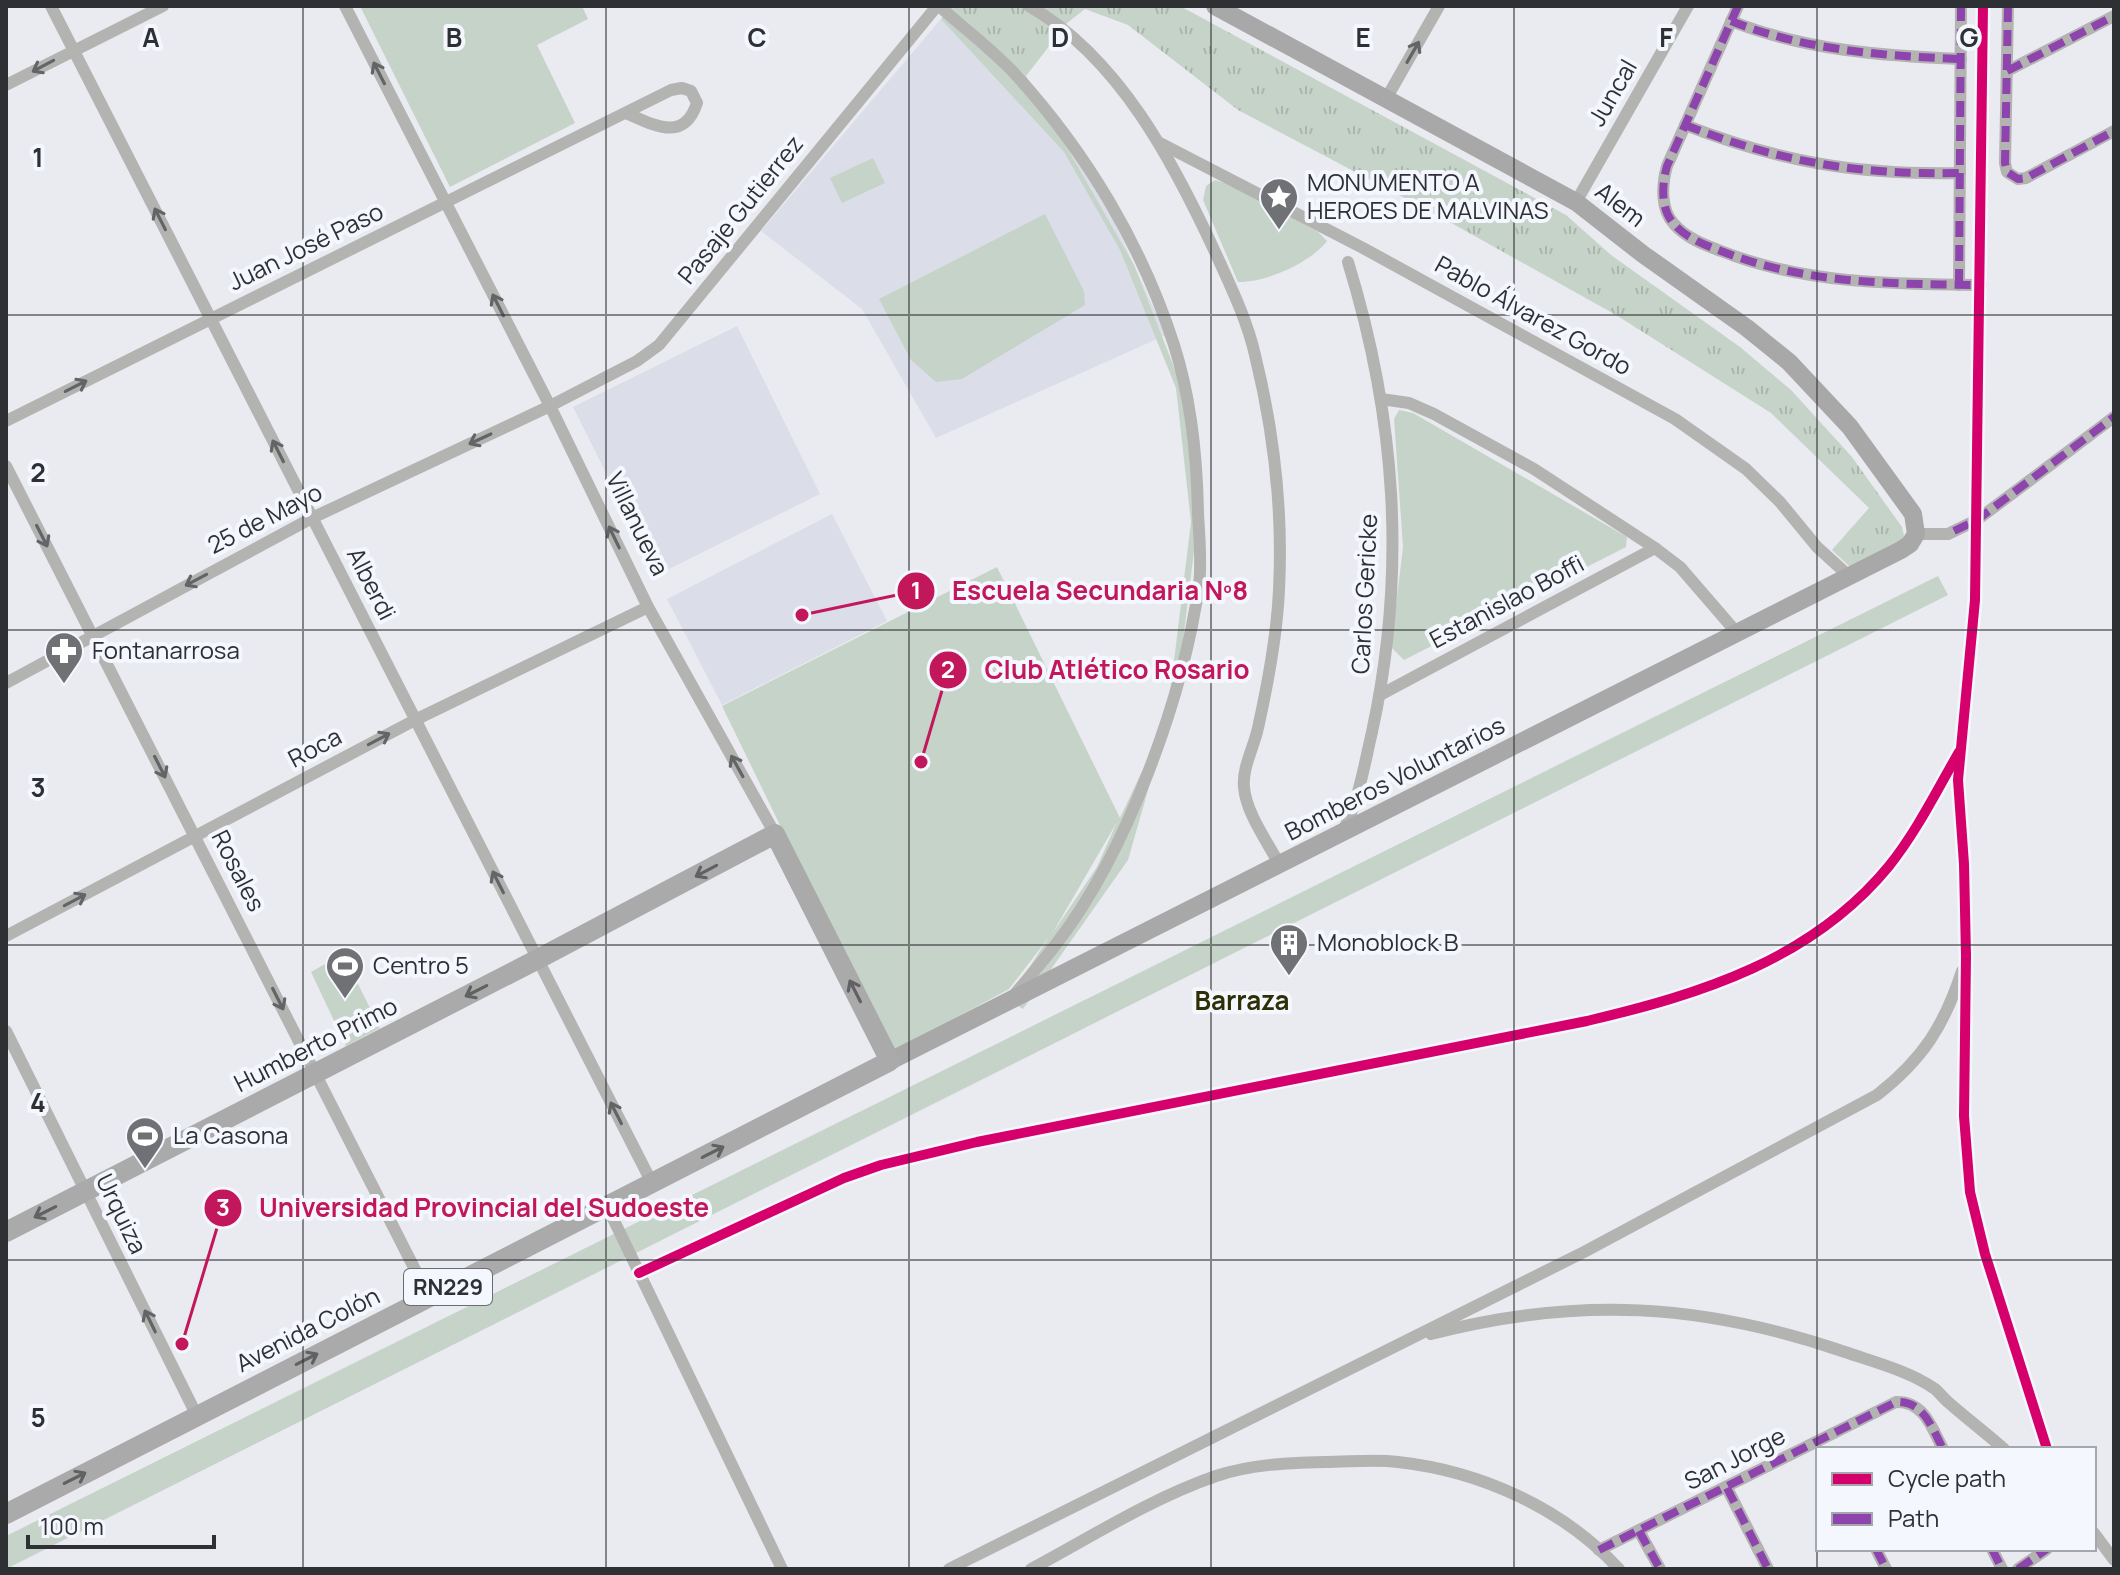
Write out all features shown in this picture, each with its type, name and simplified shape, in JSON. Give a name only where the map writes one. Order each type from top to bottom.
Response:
[{"type":"main road","name":"Alem","points":[[1215,6],[1576,202],[1747,328],[1789,362],[1866,447],[1913,514],[1916,534]]},
{"type":"main road","name":"Bomberos Voluntarios","points":[[890,1061],[1906,548],[1916,534]]},
{"type":"main road","name":"Humberto Primo","points":[[6,1232],[775,834]]},
{"type":"main road","name":"Villanueva","points":[[775,834],[890,1061]]},
{"type":"main road","name":"Avenida Colón","points":[[6,1514],[890,1061]]},
{"type":"street","name":"Alberdi","points":[[51,6],[652,1183]]},
{"type":"street","points":[[6,85],[163,6]]},
{"type":"street","name":"Villanueva","points":[[345,6],[550,406],[648,607],[775,834]]},
{"type":"street","points":[[938,6],[1015,73],[1069,141],[1119,217],[1142,263],[1174,345],[1192,427],[1198,477],[1199,583],[1177,689],[1154,755],[1119,839],[1077,914],[1014,995],[996,1007]]},
{"type":"street","name":"Pasaje Gutierrez","points":[[550,406],[637,361],[659,345],[938,6]]},
{"type":"street","points":[[1029,6],[1066,32],[1086,51],[1160,143],[1200,218],[1243,312],[1255,353],[1271,432],[1277,488],[1279,591],[1271,660],[1244,785],[1251,810],[1279,864]]},
{"type":"street","points":[[1386,99],[1439,6]]},
{"type":"street","name":"Juncal","points":[[1576,202],[1688,6]]},
{"type":"street","points":[[1738,6],[1663,178],[1664,200],[1674,225],[1702,243],[1761,264],[1815,276],[1856,282],[1981,285]]},
{"type":"street","points":[[1959,285],[1961,6]]},
{"type":"street","points":[[1983,6],[1977,520],[1972,642],[1959,752],[1966,956],[1964,1116],[1970,1192],[1985,1254],[2046,1447]]},
{"type":"street","points":[[2008,6],[2005,163],[2012,176],[2026,178],[2114,131]]},
{"type":"street","points":[[2007,71],[2114,16]]},
{"type":"street","points":[[1731,21],[1769,34],[1837,49],[1898,57],[1961,59]]},
{"type":"street","name":"Juan José Paso","points":[[6,421],[671,90],[682,88],[691,91],[697,103],[693,117],[683,125],[667,128],[626,113]]},
{"type":"street","points":[[1685,125],[1737,145],[1816,165],[1960,173]]},
{"type":"street","name":"Pablo Álvarez Gordo","points":[[1160,143],[1363,248],[1675,419],[1746,469],[1780,502],[1817,547],[1849,576]]},
{"type":"street","name":"Carlos Gericke","points":[[1342,832],[1353,812],[1380,695],[1394,542],[1381,399],[1366,321],[1348,262]]},
{"type":"street","points":[[1381,399],[1409,403],[1448,421],[1546,476],[1655,548],[1690,578],[1737,633]]},
{"type":"street","name":"25 de Mayo","points":[[6,683],[312,518],[550,406]]},
{"type":"street","points":[[1916,534],[1948,534],[1977,520],[2114,417]]},
{"type":"street","name":"Rosales","points":[[6,466],[429,1297]]},
{"type":"street","name":"Estanislao Boffi","points":[[1380,695],[1655,548]]},
{"type":"street","name":"Roca","points":[[6,936],[415,720],[648,607]]},
{"type":"street","points":[[639,1273],[809,1192],[881,1165],[977,1142],[1587,1021],[1670,1000],[1736,977],[1790,951],[1842,915],[1856,901],[1906,843],[1959,752]]},
{"type":"street","points":[[949,1569],[1584,1252],[1877,1095],[1921,1055],[1937,1031],[1966,956]]},
{"type":"street","name":"Urquiza","points":[[6,1031],[197,1416]]},
{"type":"street","points":[[607,1206],[782,1569]]},
{"type":"street","points":[[1405,1341],[1470,1324],[1558,1311],[1663,1311],[1723,1318],[1793,1335],[1898,1371],[1935,1389],[2002,1447]]},
{"type":"street","name":"San Jorge","points":[[1822,1445],[1888,1405],[1907,1402],[1918,1407],[1942,1447]]},
{"type":"street","name":"San Jorge","points":[[1599,1550],[1816,1448]]},
{"type":"street","points":[[1031,1569],[1171,1495],[1216,1476],[1274,1463],[1395,1462],[1444,1471],[1512,1493],[1577,1531],[1619,1569]]},
{"type":"street","points":[[1727,1488],[1768,1569]]},
{"type":"street","points":[[1639,1531],[1660,1569]]},
{"type":"street","points":[[2096,1536],[2114,1560]]},
{"type":"street","points":[[1877,1551],[1886,1569]]},
{"type":"street","points":[[1993,1551],[2002,1569]]},
{"type":"street","points":[[2018,1569],[2044,1551]]},
{"type":"shaded area","points":[[941,19],[1015,84],[1067,144],[1113,219],[1166,335],[936,438],[862,309],[761,231]]},
{"type":"shaded area","points":[[737,326],[820,494],[657,575],[573,407]]},
{"type":"shaded area","points":[[832,514],[887,621],[722,705],[667,599]]},
{"type":"green space","points":[[360,6],[582,6],[588,19],[537,45],[575,123],[450,187]]},
{"type":"green space","points":[[950,6],[1180,6],[1566,215],[1611,255],[1740,347],[1791,390],[1852,457],[1902,527],[1905,540],[1851,567],[1832,550],[1869,508],[1771,413],[1616,315],[1437,215],[1238,110],[1128,25],[1085,9],[1067,23],[1026,76]]},
{"type":"green space","points":[[950,6],[1026,76],[1134,265],[1183,390],[1197,527],[1177,689],[1128,860],[1023,1009],[1008,1000],[1049,937],[1009,989],[891,1053],[722,706],[997,567],[1120,818],[1167,718],[1191,522],[1176,388],[1120,250],[1064,152],[941,19]],"holes":[[[1117,822],[1097,867],[1052,934]]]},
{"type":"green space","points":[[873,158],[885,183],[842,203],[830,178]]},
{"type":"green space","points":[[1215,180],[1240,188],[1318,232],[1327,241],[1311,256],[1287,270],[1261,279],[1238,282],[1203,200],[1206,186]]},
{"type":"green space","points":[[1045,214],[1084,291],[1085,305],[962,379],[936,382],[911,360],[879,299]]},
{"type":"green space","points":[[1399,410],[1413,413],[1627,537],[1626,547],[1404,660],[1391,647],[1403,547],[1394,419]]},
{"type":"green space","points":[[1938,576],[1948,595],[6,1569],[6,1536]]},
{"type":"green space","name":"Centro 5","points":[[343,954],[380,1028],[346,1046],[311,972]]},
{"type":"marked path","points":[[1738,6],[1667,166],[1663,196],[1666,211],[1674,224],[1690,237],[1709,246],[1784,270],[1882,283],[1981,285]]},
{"type":"marked path","points":[[1959,285],[1961,6]]},
{"type":"marked path","points":[[2008,6],[2007,172],[2018,179],[2026,178],[2114,131]]},
{"type":"marked path","points":[[2007,71],[2114,16]]},
{"type":"marked path","points":[[1731,21],[1787,39],[1844,50],[1961,59]]},
{"type":"marked path","points":[[1685,125],[1754,148],[1820,164],[1887,172],[1960,173]]},
{"type":"marked path","points":[[1954,531],[1977,520],[2114,417]]},
{"type":"marked path","points":[[1599,1550],[1896,1402],[1906,1403],[1920,1411],[1942,1447]]},
{"type":"marked path","points":[[1727,1488],[1768,1569]]},
{"type":"marked path","points":[[1639,1531],[1660,1569]]},
{"type":"marked path","points":[[1877,1551],[1886,1569]]},
{"type":"marked path","points":[[1993,1551],[2002,1569]]},
{"type":"marked path","points":[[2018,1569],[2044,1551]]},
{"type":"cycle path","points":[[1983,6],[1975,600],[1958,780],[1966,956],[1964,1116],[1970,1192],[1985,1254],[2046,1447]]},
{"type":"cycle path","points":[[639,1273],[844,1178],[881,1165],[977,1142],[1587,1021],[1712,985],[1790,949],[1859,899],[1909,839],[1959,752]]},
{"type":"place","name":"MONUMENTO A HEROES DE MALVINAS","points":[[1279,231]]},
{"type":"place","name":"Escuela Secundaria Nº8","points":[[802,615]]},
{"type":"place","name":"Fontanarrosa","points":[[64,685]]},
{"type":"place","name":"Club Atlético Rosario","points":[[921,762]]},
{"type":"place","name":"Monoblock B","points":[[1289,977]]},
{"type":"place","name":"Centro 5","points":[[345,1000]]},
{"type":"place","name":"La Casona","points":[[145,1170]]},
{"type":"place","name":"Universidad Provincial del Sudoeste","points":[[182,1344]]},
{"type":"district","name":"Barraza","points":[[1242,1001]]}]
